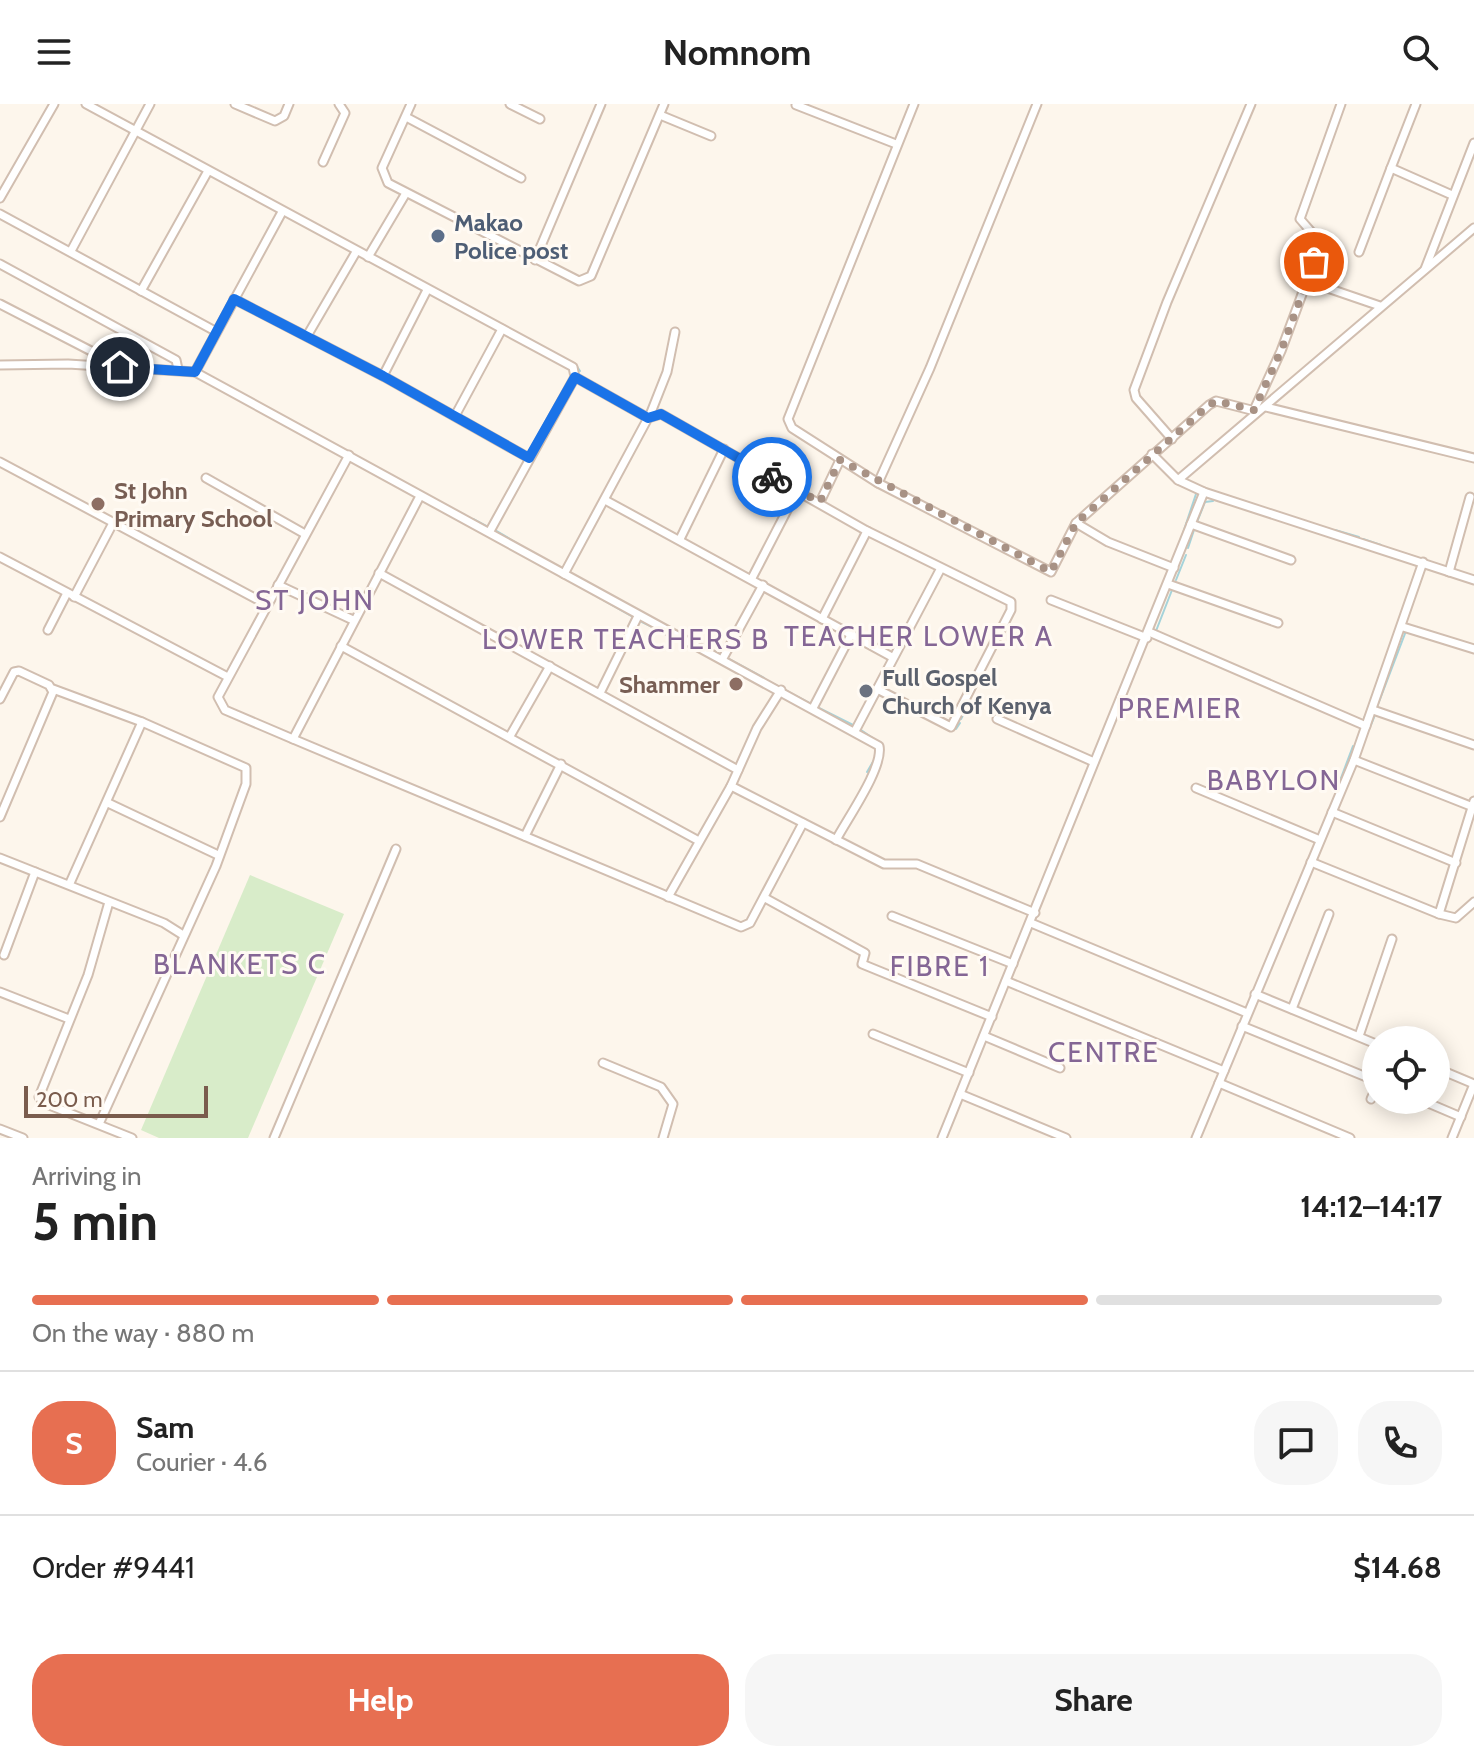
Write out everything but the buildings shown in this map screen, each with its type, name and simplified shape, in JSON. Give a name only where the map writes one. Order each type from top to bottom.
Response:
[{"type":"street","points":[[0,198],[54,104]]},
{"type":"street","points":[[86,104],[573,367],[575,377],[490,531]]},
{"type":"street","points":[[71,251],[150,104]]},
{"type":"street","points":[[235,104],[275,121],[281,119],[289,104]]},
{"type":"street","points":[[323,162],[345,113],[339,104]]},
{"type":"street","points":[[411,104],[382,168],[388,183],[570,280],[585,281],[591,276],[664,104]]},
{"type":"street","points":[[510,104],[540,119]]},
{"type":"street","points":[[535,260],[601,104]]},
{"type":"street","points":[[914,104],[788,419],[792,428],[878,483],[1048,572],[1056,567],[1076,523],[1216,401],[1255,410],[1266,407],[1474,228]]},
{"type":"street","points":[[878,483],[930,368],[1037,104]]},
{"type":"street","points":[[1172,439],[1136,398],[1134,390],[1167,302],[1251,104]]},
{"type":"street","points":[[1178,480],[1255,410],[1261,398],[1321,243],[1320,238],[1302,225],[1300,215],[1341,104]]},
{"type":"street","points":[[1359,252],[1416,104]]},
{"type":"street","points":[[796,105],[896,144]]},
{"type":"street","points":[[660,115],[711,136]]},
{"type":"street","points":[[406,117],[521,178]]},
{"type":"street","points":[[1424,271],[1474,143]]},
{"type":"street","points":[[1391,168],[1452,195]]},
{"type":"street","points":[[141,291],[208,171]]},
{"type":"street","points":[[368,257],[406,193]]},
{"type":"street","points":[[195,372],[282,212]]},
{"type":"street","points":[[0,214],[215,331]]},
{"type":"street","points":[[307,336],[356,252]]},
{"type":"street","points":[[0,264],[176,360],[178,369]]},
{"type":"street","points":[[1307,281],[1380,306]]},
{"type":"street","points":[[383,376],[427,290]]},
{"type":"street","points":[[234,299],[383,376],[529,458]]},
{"type":"street","points":[[0,304],[93,352],[101,357],[100,366]]},
{"type":"street","points":[[455,416],[502,329]]},
{"type":"street","points":[[564,574],[649,416],[667,372],[675,332]]},
{"type":"street","points":[[0,365],[100,366],[195,372],[420,496],[490,531],[638,616],[723,658],[855,731],[879,746],[880,757],[836,840]]},
{"type":"street","points":[[575,377],[649,416],[661,414],[867,531],[1013,606],[951,727],[877,689]]},
{"type":"street","points":[[1261,398],[1266,407],[1474,458]]},
{"type":"street","points":[[680,539],[724,449]]},
{"type":"street","points":[[1152,454],[1178,480],[1204,492],[1474,580]]},
{"type":"street","points":[[349,455],[226,676],[218,697],[225,710],[741,927],[748,926],[765,898],[803,823]]},
{"type":"street","points":[[820,502],[840,460]]},
{"type":"street","points":[[0,462],[266,604]]},
{"type":"street","points":[[206,478],[305,534]]},
{"type":"street","points":[[752,578],[797,491]]},
{"type":"street","points":[[942,1138],[1204,492]]},
{"type":"street","points":[[293,739],[420,496]]},
{"type":"street","points":[[1449,572],[1470,497]]},
{"type":"street","points":[[605,500],[892,657]]},
{"type":"street","points":[[48,630],[113,523]]},
{"type":"street","points":[[1076,523],[1108,542],[1174,568]]},
{"type":"street","points":[[1191,524],[1291,560]]},
{"type":"street","points":[[822,619],[867,531]]},
{"type":"street","points":[[0,557],[226,676]]},
{"type":"street","points":[[1196,1138],[1354,760],[1403,627],[1423,562]]},
{"type":"street","points":[[855,731],[941,568]]},
{"type":"street","points":[[379,573],[738,770]]},
{"type":"street","points":[[1168,584],[1278,623]]},
{"type":"street","points":[[278,585],[353,620]]},
{"type":"street","points":[[723,658],[763,585]]},
{"type":"street","points":[[1051,600],[1148,635],[1366,726]]},
{"type":"street","points":[[600,693],[638,616]]},
{"type":"street","points":[[1403,627],[1474,649]]},
{"type":"street","points":[[813,708],[852,633]]},
{"type":"street","points":[[341,646],[699,841]]},
{"type":"street","points":[[510,736],[550,666]]},
{"type":"street","points":[[0,699],[14,672],[19,671],[53,689],[142,722],[246,768],[246,784],[218,855],[99,1124]]},
{"type":"street","points":[[0,817],[41,727],[53,689]]},
{"type":"street","points":[[668,897],[731,786],[757,728],[781,690]]},
{"type":"street","points":[[1373,710],[1474,745]]},
{"type":"street","points":[[997,719],[1094,762]]},
{"type":"street","points":[[70,883],[142,722]]},
{"type":"street","points":[[1354,760],[1473,804],[1439,914]]},
{"type":"street","points":[[525,836],[561,764]]},
{"type":"street","points":[[731,786],[884,864],[897,866],[906,861],[917,864],[1035,913]]},
{"type":"street","points":[[1196,788],[1320,840]]},
{"type":"street","points":[[108,803],[218,855]]},
{"type":"street","points":[[1332,812],[1456,863]]},
{"type":"street","points":[[274,1138],[396,849]]},
{"type":"street","points":[[0,858],[70,883],[164,923],[183,935]]},
{"type":"street","points":[[1311,862],[1439,914],[1456,918],[1474,902]]},
{"type":"street","points":[[0,964],[35,872]]},
{"type":"street","points":[[765,898],[865,953],[862,964],[992,1017]]},
{"type":"street","points":[[109,902],[88,975],[39,1097],[44,1103],[129,1137]]},
{"type":"street","points":[[1292,1009],[1329,914]]},
{"type":"street","points":[[892,916],[1013,964]]},
{"type":"street","points":[[1031,923],[1247,1013]]},
{"type":"street","points":[[1359,1036],[1392,939]]},
{"type":"street","points":[[1006,981],[1224,1071]]},
{"type":"street","points":[[0,992],[69,1019]]},
{"type":"street","points":[[1255,994],[1362,1037]]},
{"type":"street","points":[[1242,1026],[1362,1075]]},
{"type":"street","points":[[873,1034],[969,1073]]},
{"type":"street","points":[[984,1036],[1060,1068]]},
{"type":"street","points":[[603,1063],[661,1087],[673,1104],[663,1138]]},
{"type":"street","points":[[1450,1076],[1473,1088],[1452,1138]]},
{"type":"street","points":[[1219,1083],[1350,1138]]},
{"type":"street","points":[[960,1094],[1066,1138]]},
{"type":"street","points":[[1450,1112],[1461,1117]]},
{"type":"street","points":[[0,1129],[23,1138]]},
{"type":"green space","points":[[250,875],[344,914],[248,1138],[159,1138],[141,1130]]},
{"type":"waterway","points":[[576,365],[580,371]]},
{"type":"waterway","points":[[390,384],[396,388]]},
{"type":"waterway","points":[[400,390],[426,405]]},
{"type":"waterway","points":[[351,461],[394,485]]},
{"type":"waterway","points":[[1181,539],[1196,494]]},
{"type":"waterway","points":[[1197,522],[1205,502],[1213,501]]},
{"type":"waterway","points":[[1255,505],[1294,518]]},
{"type":"waterway","points":[[455,510],[465,515]]},
{"type":"waterway","points":[[473,519],[488,527]]},
{"type":"waterway","points":[[1312,524],[1330,529]]},
{"type":"waterway","points":[[495,530],[520,545]]},
{"type":"waterway","points":[[1188,548],[1194,530]]},
{"type":"waterway","points":[[1335,530],[1359,537]]},
{"type":"waterway","points":[[1363,539],[1381,545]]},
{"type":"waterway","points":[[524,548],[551,563]]},
{"type":"waterway","points":[[1391,549],[1431,562]]},
{"type":"waterway","points":[[1176,580],[1186,555]]},
{"type":"waterway","points":[[1406,600],[1416,570]]},
{"type":"waterway","points":[[568,572],[582,579]]},
{"type":"waterway","points":[[555,573],[563,578]]},
{"type":"waterway","points":[[566,579],[579,586]]},
{"type":"waterway","points":[[582,588],[594,595]]},
{"type":"waterway","points":[[1156,631],[1172,590]]},
{"type":"waterway","points":[[596,596],[601,599]]},
{"type":"waterway","points":[[603,600],[633,617]]},
{"type":"waterway","points":[[642,622],[663,632]]},
{"type":"waterway","points":[[1377,707],[1406,631]]},
{"type":"waterway","points":[[690,638],[721,655]]},
{"type":"waterway","points":[[727,658],[764,678]]},
{"type":"waterway","points":[[770,682],[811,704]]},
{"type":"waterway","points":[[817,707],[853,725],[856,722]]},
{"type":"waterway","points":[[1364,718],[1369,708]]},
{"type":"waterway","points":[[961,719],[966,710]]},
{"type":"waterway","points":[[1371,725],[1375,715]]},
{"type":"waterway","points":[[956,729],[960,723]]},
{"type":"waterway","points":[[1364,742],[1369,729]]},
{"type":"waterway","points":[[861,730],[883,745]]},
{"type":"waterway","points":[[1341,778],[1353,746]]},
{"type":"waterway","points":[[867,772],[874,760]]},
{"type":"way so far","points":[[772,477],[820,502],[840,460],[878,483],[1051,572],[1076,523],[1209,405],[1216,401],[1254,410],[1281,351],[1314,262]]},
{"type":"place","name":"Makao Police post","points":[[438,236]]},
{"type":"place","name":"St John Primary School","points":[[98,504]]},
{"type":"place","name":"Shammer","points":[[736,684]]},
{"type":"place","name":"Full Gospel Church of Kenya","points":[[866,691]]},
{"type":"district","name":"ST JOHN","points":[[315,600]]},
{"type":"district","name":"TEACHER LOWER A","points":[[919,636]]},
{"type":"district","name":"LOWER TEACHERS B","points":[[626,639]]},
{"type":"district","name":"PREMIER","points":[[1180,708]]},
{"type":"district","name":"BABYLON","points":[[1274,780]]},
{"type":"district","name":"BLANKETS C","points":[[240,964]]},
{"type":"district","name":"FIBRE 1","points":[[940,966]]},
{"type":"district","name":"CENTRE","points":[[1104,1052]]},
{"type":"route","points":[[120,367],[195,372],[234,299],[383,376],[529,458],[575,377],[648,418],[661,414],[772,477]]}]
